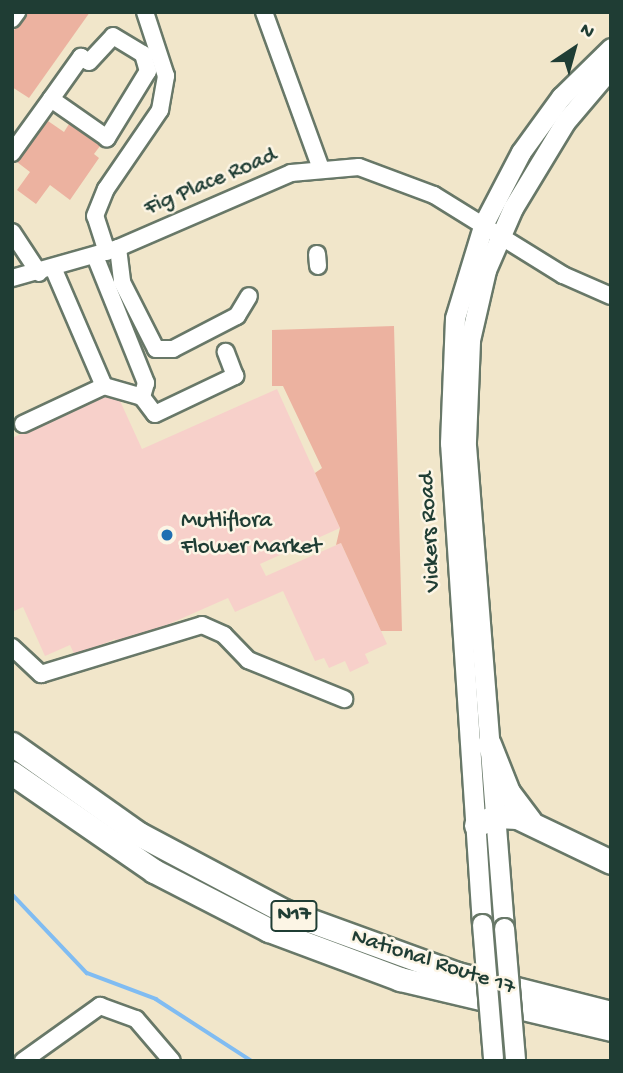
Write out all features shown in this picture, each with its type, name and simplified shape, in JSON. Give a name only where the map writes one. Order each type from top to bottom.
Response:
[{"type":"highway","name":"National Route 17","points":[[12,744],[139,834],[284,911],[457,974],[611,1013]]},
{"type":"highway","points":[[489,744],[508,792],[532,823]]},
{"type":"highway","name":"N17","points":[[12,773],[154,871],[269,930],[400,979],[611,1029]]},
{"type":"highway","points":[[486,820],[532,823],[611,862]]},
{"type":"main road","name":"Vickers Road","points":[[515,1061],[504,928],[486,820],[449,392],[455,318],[484,223],[542,120],[611,48]]},
{"type":"main road","name":"Vickers Road","points":[[493,1059],[482,924],[489,744],[466,408],[475,308],[502,233],[552,140],[611,68]]},
{"type":"street","points":[[12,19],[17,12]]},
{"type":"street","points":[[142,397],[146,383],[95,216],[160,110],[166,76],[145,12]]},
{"type":"street","points":[[264,12],[321,169]]},
{"type":"street","points":[[12,153],[81,57],[89,62],[113,36],[143,54],[148,71],[107,138],[51,99]]},
{"type":"street","name":"Fig Place Road","points":[[12,278],[46,271],[106,252],[255,185],[321,169],[359,167],[396,179],[484,223],[544,264],[611,296]]},
{"type":"street","points":[[12,232],[46,271],[104,386]]},
{"type":"street","points":[[106,252],[148,343],[156,349],[237,316],[249,296]]},
{"type":"street","points":[[23,424],[70,399],[104,386],[142,397],[155,414],[235,376],[226,352]]},
{"type":"street","points":[[12,647],[40,674],[202,625],[224,635],[248,660],[344,699]]},
{"type":"street","points":[[23,1061],[88,1009],[107,1008],[136,1019],[172,1061]]},
{"type":"shaded area","name":"Mutliflora Flower Market","points":[[277,389],[340,528],[260,564],[266,576],[341,543],[387,644],[365,654],[369,663],[350,672],[345,661],[329,668],[324,658],[315,661],[283,591],[235,612],[228,598],[119,646],[115,639],[75,656],[70,645],[45,656],[23,607],[12,612],[12,438],[116,392],[142,449]]},
{"type":"building","points":[[27,12],[90,12],[29,98],[12,87],[12,33]]},
{"type":"building","points":[[48,121],[64,132],[69,124],[100,146],[94,154],[99,158],[70,200],[50,185],[36,204],[17,190],[30,172],[17,162]]},
{"type":"building","points":[[394,326],[402,631],[381,631],[341,543],[336,545],[340,528],[315,473],[322,468],[283,386],[272,386],[272,330]]},
{"type":"waterway","points":[[12,894],[87,973],[156,999],[252,1061]]},
{"type":"place","name":"Mutliflora Flower Market","points":[[167,535]]}]
